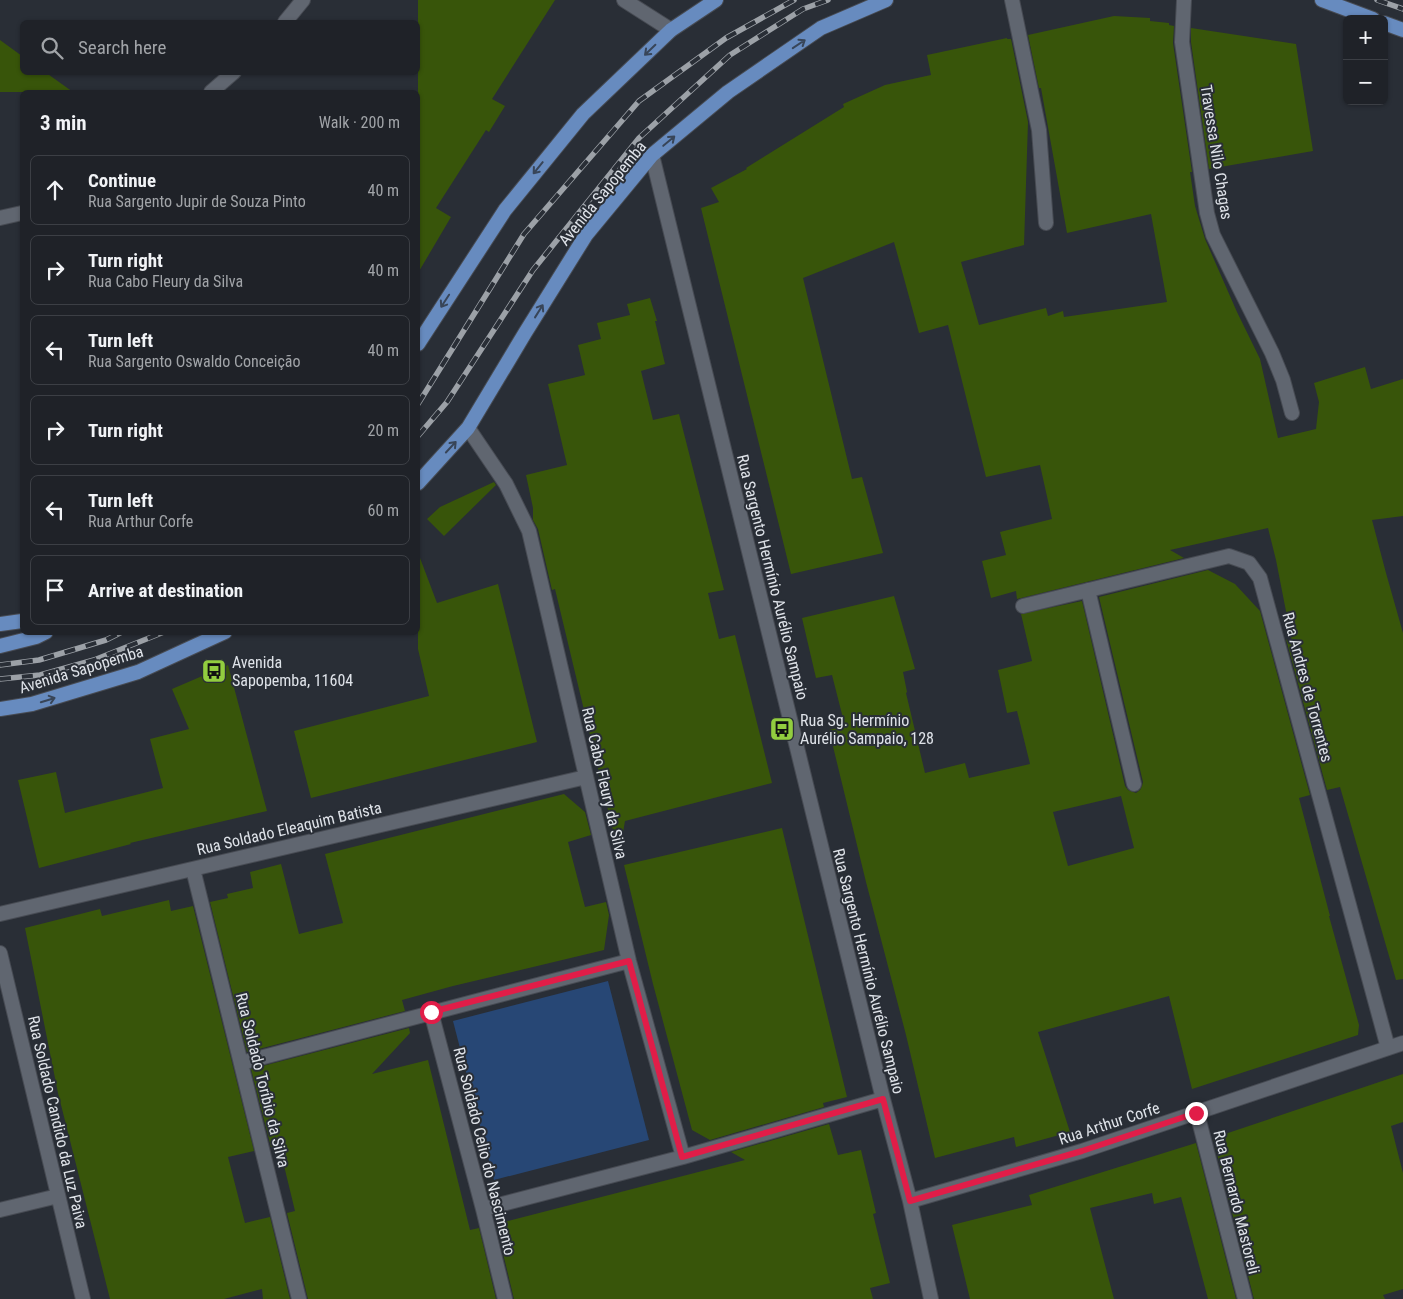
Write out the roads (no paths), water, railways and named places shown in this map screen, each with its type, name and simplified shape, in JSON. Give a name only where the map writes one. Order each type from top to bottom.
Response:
[{"type":"main road","points":[[420,341],[505,210],[583,114],[671,30],[716,0]]},
{"type":"main road","name":"Avenida Sapopemba","points":[[420,481],[468,428],[586,236],[652,155],[728,92],[821,28],[886,0]]},
{"type":"main road","points":[[1322,0],[1362,15]]},
{"type":"main road","points":[[1388,24],[1403,30]]},
{"type":"main road","points":[[0,624],[20,621]]},
{"type":"main road","points":[[0,646],[40,635]]},
{"type":"main road","name":"Avenida Sapopemba","points":[[0,709],[32,704],[138,672],[218,635]]},
{"type":"street","points":[[287,20],[303,0]]},
{"type":"street","points":[[624,0],[671,30]]},
{"type":"street","points":[[1012,0],[1039,130],[1046,223]]},
{"type":"street","name":"Travessa Nilo Chagas","points":[[1184,0],[1182,42],[1207,213],[1213,235],[1272,353],[1283,380],[1292,413]]},
{"type":"street","points":[[214,90],[231,75]]},
{"type":"street","name":"Rua Sargento Hermínio Aurélio Sampaio","points":[[652,155],[883,1099],[910,1201],[932,1299]]},
{"type":"street","points":[[0,218],[20,213]]},
{"type":"street","name":"Rua Cabo Fleury da Silva","points":[[468,428],[506,484],[529,531],[629,961],[682,1157]]},
{"type":"street","name":"Rua Andres de Torrentes","points":[[1023,606],[1229,556],[1249,563],[1260,578],[1388,1048]]},
{"type":"street","points":[[1088,590],[1134,784]]},
{"type":"street","name":"Rua Soldado Eleaquim Batista","points":[[0,914],[586,777]]},
{"type":"street","name":"Rua Soldado Toríbio da Silva","points":[[193,869],[298,1299]]},
{"type":"street","name":"Rua Soldado Candido da Luz Paiva","points":[[0,953],[83,1299]]},
{"type":"street","points":[[240,1063],[629,961]]},
{"type":"street","name":"Rua Soldado Celio do Nascimento","points":[[431,1012],[505,1299]]},
{"type":"street","name":"Rua Arthur Corfe","points":[[910,1201],[1082,1151],[1403,1043]]},
{"type":"street","points":[[483,1209],[682,1157],[883,1099]]},
{"type":"street","name":"Rua Bernardo Mastoreli","points":[[1196,1113],[1245,1299]]},
{"type":"street","points":[[0,1210],[58,1196]]},
{"type":"railway","points":[[420,401],[524,234],[639,101],[726,38],[794,0]]},
{"type":"railway","points":[[420,434],[447,402],[533,270],[639,138],[730,55],[803,9],[828,0]]},
{"type":"railway","points":[[1377,0],[1403,9]]},
{"type":"railway","points":[[0,665],[39,660],[106,640],[116,635]]},
{"type":"railway","points":[[0,679],[40,675],[94,660],[156,635]]},
{"type":"place","name":"Avenida Sapopemba, 11604","points":[[214,671]]},
{"type":"place","name":"Rua Sg. Hermínio Aurélio Sampaio, 128","points":[[782,729]]}]
